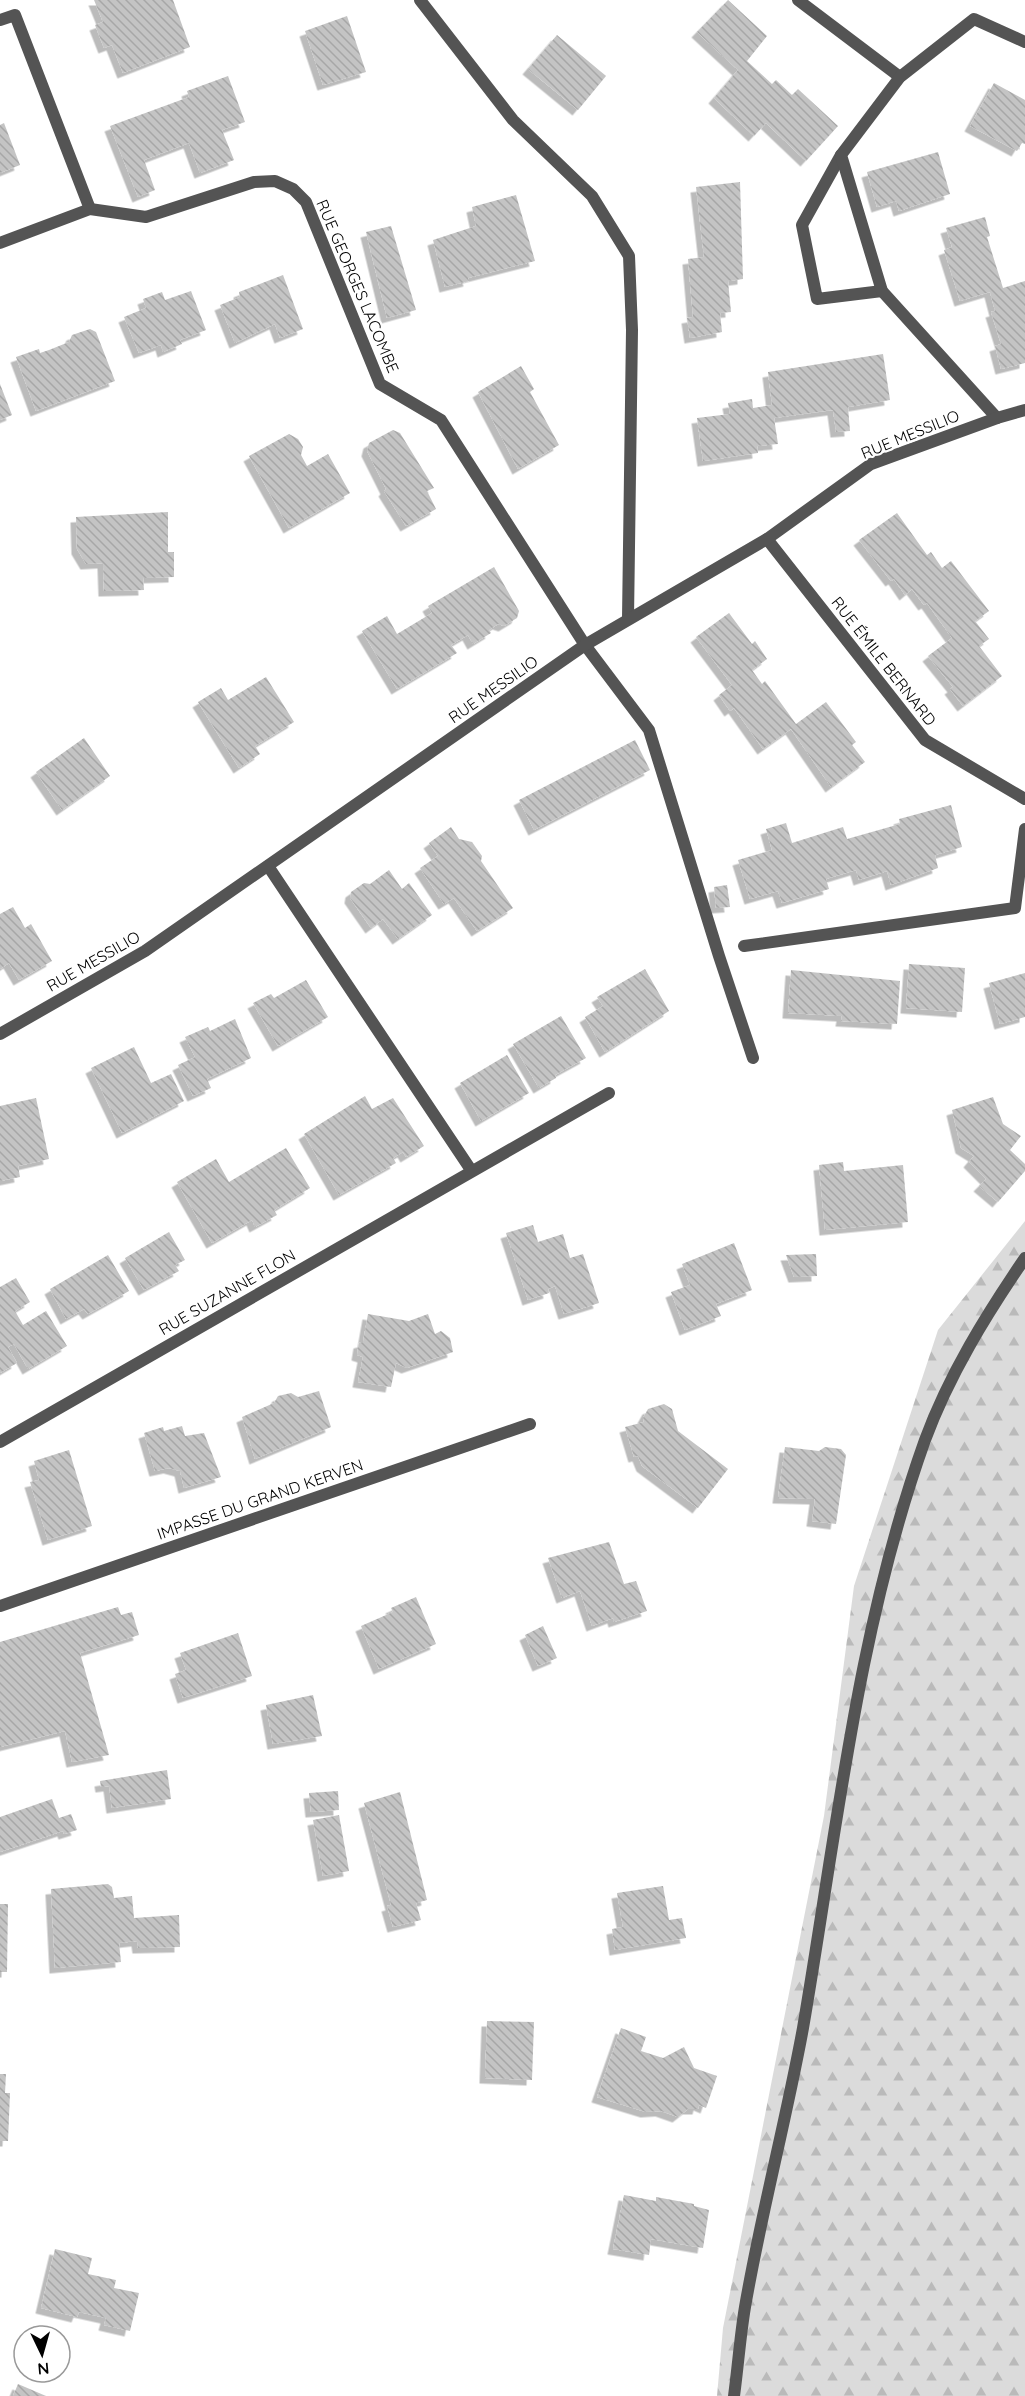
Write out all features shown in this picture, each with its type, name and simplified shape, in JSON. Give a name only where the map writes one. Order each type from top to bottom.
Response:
[{"type":"street","points":[[420,0],[513,120],[592,196],[629,256],[632,330],[628,619]]},
{"type":"street","points":[[798,0],[900,77]]},
{"type":"street","points":[[0,21],[15,15],[90,208],[0,243]]},
{"type":"street","points":[[882,291],[817,300],[802,225],[841,155],[900,77],[974,19],[1025,42]]},
{"type":"street","points":[[841,155],[882,291],[997,418]]},
{"type":"street","name":"RUE GEORGES LACOMBE","points":[[90,208],[146,217],[254,182],[275,181],[293,189],[306,202],[380,384],[441,420],[585,645],[649,730],[753,1058]]},
{"type":"street","name":"RUE MESSILIO","points":[[0,1034],[145,951],[585,645],[767,539],[871,464],[1025,410]]},
{"type":"street","name":"RUE ÉMILE BERNARD","points":[[767,539],[925,740],[1025,799]]},
{"type":"street","points":[[744,946],[1020,908],[1025,829]]},
{"type":"street","points":[[268,866],[471,1170]]},
{"type":"street","name":"RUE SUZANNE FLON","points":[[0,1442],[471,1170],[609,1093]]},
{"type":"street","points":[[734,2396],[745,2309],[802,2030],[850,1734],[874,1611],[926,1438],[949,1386],[985,1316],[1025,1258]]},
{"type":"street","name":"IMPASSE DU GRAND KERVEN","points":[[0,1606],[531,1424]]},
{"type":"green space","points":[[1025,1221],[1025,2396],[717,2396],[723,2328],[824,1816],[854,1586],[938,1330]]},
{"type":"building","points":[[94,0],[173,0],[190,47],[123,73],[112,45],[104,48],[95,25],[103,22]]},
{"type":"building","points":[[728,0],[767,36],[747,61],[772,84],[776,80],[792,95],[798,89],[838,126],[806,161],[766,123],[754,136],[714,98],[738,70],[697,32]]},
{"type":"building","points":[[347,16],[366,72],[323,85],[305,31]]},
{"type":"building","points":[[557,35],[606,76],[578,110],[528,69]]},
{"type":"building","points":[[228,76],[245,122],[222,130],[234,160],[200,173],[189,143],[144,160],[155,190],[138,197],[110,126],[189,97],[187,91]]},
{"type":"building","points":[[994,83],[1025,100],[1025,144],[1022,143],[1017,151],[970,126]]},
{"type":"building","points":[[4,123],[20,165],[0,173],[0,125]]},
{"type":"building","points":[[938,152],[950,194],[899,211],[896,201],[877,207],[867,172]]},
{"type":"building","points":[[740,182],[743,279],[728,281],[731,312],[720,313],[722,332],[690,338],[687,318],[693,317],[688,259],[704,257],[696,187]]},
{"type":"building","points":[[516,195],[535,261],[468,278],[469,281],[445,287],[433,240],[476,226],[472,207]]},
{"type":"building","points":[[985,217],[990,236],[987,237],[1003,288],[1025,281],[1025,363],[1001,369],[995,346],[1001,344],[991,312],[995,311],[990,292],[960,301],[944,250],[952,247],[946,228]]},
{"type":"building","points":[[391,226],[416,310],[387,318],[366,232]]},
{"type":"building","points":[[283,275],[303,329],[280,338],[275,324],[235,343],[220,305],[240,297],[239,292]]},
{"type":"building","points":[[191,291],[206,330],[180,340],[182,344],[163,352],[161,345],[139,353],[124,317],[146,308],[143,299],[162,292],[165,300]]},
{"type":"building","points":[[90,329],[96,332],[115,381],[36,411],[16,357],[39,349],[40,353],[49,350],[69,342],[72,335]]},
{"type":"building","points":[[883,354],[890,400],[848,407],[850,431],[836,432],[833,410],[774,418],[778,444],[757,446],[758,453],[703,461],[697,418],[730,414],[728,403],[752,399],[753,408],[772,405],[768,372]]},
{"type":"building","points":[[521,366],[534,389],[530,392],[559,445],[518,469],[478,392]]},
{"type":"building","points":[[0,384],[12,415],[0,420]]},
{"type":"building","points":[[393,430],[400,433],[434,488],[427,491],[436,509],[406,526],[384,491],[386,489],[367,451],[369,443]]},
{"type":"building","points":[[289,434],[298,439],[303,447],[301,455],[307,466],[328,454],[350,493],[289,528],[249,456]]},
{"type":"building","points":[[168,512],[168,552],[174,552],[174,577],[143,578],[144,590],[104,591],[103,563],[86,564],[77,549],[76,517]]},
{"type":"building","points":[[897,513],[927,555],[931,552],[942,568],[951,561],[989,611],[975,621],[989,639],[979,646],[1002,676],[963,706],[950,689],[953,687],[928,656],[952,638],[927,603],[924,605],[912,589],[905,595],[894,579],[891,581],[859,540]]},
{"type":"building","points":[[494,567],[519,611],[517,618],[504,626],[498,624],[489,630],[491,633],[473,644],[468,635],[451,645],[457,653],[397,689],[362,631],[387,616],[397,634],[432,613],[428,606]]},
{"type":"building","points":[[729,613],[752,644],[755,641],[767,659],[752,670],[762,684],[765,681],[796,724],[826,702],[856,742],[852,745],[865,762],[831,787],[791,729],[763,749],[734,708],[730,711],[719,695],[732,685],[696,637]]},
{"type":"building","points":[[266,677],[294,722],[255,746],[260,754],[239,768],[198,702],[221,688],[228,700]]},
{"type":"building","points":[[84,738],[110,776],[62,810],[36,772]]},
{"type":"building","points":[[635,740],[650,770],[534,830],[519,800]]},
{"type":"building","points":[[951,805],[962,847],[935,855],[938,868],[891,885],[887,871],[859,880],[856,870],[826,879],[829,889],[782,903],[778,891],[750,899],[738,860],[772,850],[766,829],[786,823],[792,843],[843,827],[847,839],[900,824],[899,819]]},
{"type":"building","points":[[451,827],[459,839],[472,842],[482,856],[481,861],[513,908],[477,931],[454,898],[444,904],[420,868],[438,856],[429,843]]},
{"type":"building","points":[[389,870],[402,889],[409,883],[432,915],[398,939],[383,919],[371,928],[350,898],[351,892],[364,883],[370,884]]},
{"type":"building","points":[[727,885],[730,907],[716,908],[714,887]]},
{"type":"building","points":[[13,907],[25,928],[31,924],[52,961],[19,980],[9,963],[0,969],[0,914]]},
{"type":"building","points":[[909,964],[965,968],[962,1012],[906,1008]]},
{"type":"building","points":[[645,969],[669,1011],[605,1052],[585,1017],[603,1006],[597,997]]},
{"type":"building","points":[[791,970],[900,981],[897,1024],[841,1021],[842,1016],[788,1013]]},
{"type":"building","points":[[1025,973],[1025,1017],[1000,1024],[989,983]]},
{"type":"building","points":[[306,980],[328,1017],[278,1046],[253,1003],[271,994],[274,998]]},
{"type":"building","points":[[561,1016],[586,1058],[555,1075],[556,1078],[539,1088],[513,1044]]},
{"type":"building","points":[[235,1019],[251,1058],[207,1079],[211,1088],[193,1096],[178,1065],[195,1057],[185,1037],[208,1027],[210,1031]]},
{"type":"building","points":[[134,1047],[151,1083],[171,1074],[184,1101],[122,1133],[91,1068]]},
{"type":"building","points":[[507,1055],[529,1093],[481,1121],[460,1083]]},
{"type":"building","points":[[365,1096],[372,1109],[393,1098],[424,1146],[406,1157],[403,1152],[393,1158],[396,1163],[339,1195],[304,1134]]},
{"type":"building","points":[[993,1097],[1003,1124],[1021,1136],[1010,1150],[1025,1164],[1025,1171],[998,1202],[979,1186],[986,1179],[969,1162],[974,1156],[961,1148],[952,1110]]},
{"type":"building","points":[[36,1098],[49,1159],[18,1166],[20,1177],[0,1181],[0,1106]]},
{"type":"building","points":[[286,1148],[310,1188],[274,1210],[277,1215],[255,1227],[252,1220],[212,1243],[177,1182],[216,1159],[229,1182]]},
{"type":"building","points":[[843,1162],[844,1171],[903,1165],[908,1222],[825,1230],[819,1165]]},
{"type":"building","points":[[533,1225],[538,1242],[563,1234],[570,1258],[583,1254],[599,1303],[564,1314],[555,1286],[548,1289],[549,1293],[528,1300],[506,1233]]},
{"type":"building","points":[[169,1232],[185,1260],[175,1265],[179,1271],[144,1290],[125,1258]]},
{"type":"building","points":[[734,1243],[752,1290],[716,1304],[721,1316],[685,1330],[671,1292],[690,1285],[682,1264]]},
{"type":"building","points":[[816,1254],[817,1276],[794,1277],[786,1255]]},
{"type":"building","points":[[108,1255],[129,1291],[88,1314],[84,1309],[66,1319],[50,1289]]},
{"type":"building","points":[[16,1278],[30,1302],[15,1311],[23,1325],[46,1311],[67,1346],[28,1369],[14,1344],[8,1347],[17,1363],[0,1373],[0,1287]]},
{"type":"building","points":[[368,1314],[409,1321],[428,1314],[435,1334],[441,1331],[450,1338],[453,1352],[407,1368],[396,1363],[391,1387],[358,1382],[363,1357],[357,1355],[359,1343],[363,1342]]},
{"type":"building","points":[[319,1391],[331,1427],[255,1459],[242,1417],[274,1403],[278,1396],[291,1393],[298,1397]]},
{"type":"building","points":[[664,1404],[672,1409],[678,1431],[728,1469],[698,1508],[642,1466],[638,1456],[634,1457],[625,1427],[644,1422],[643,1418],[648,1409]]},
{"type":"building","points":[[182,1426],[185,1436],[204,1433],[221,1477],[184,1488],[180,1471],[169,1468],[155,1471],[144,1433],[163,1427],[164,1431]]},
{"type":"building","points":[[785,1447],[819,1451],[825,1447],[841,1449],[846,1455],[836,1524],[812,1521],[815,1499],[778,1498]]},
{"type":"building","points":[[69,1450],[92,1526],[48,1540],[30,1482],[39,1480],[34,1461]]},
{"type":"building","points":[[609,1542],[624,1584],[636,1581],[647,1611],[614,1622],[613,1618],[592,1626],[580,1591],[562,1598],[548,1558]]},
{"type":"building","points":[[416,1597],[436,1644],[379,1669],[361,1626],[393,1612],[391,1608]]},
{"type":"building","points":[[118,1607],[121,1615],[132,1612],[139,1635],[80,1653],[109,1755],[72,1762],[65,1731],[0,1747],[0,1642]]},
{"type":"building","points":[[543,1626],[557,1658],[538,1666],[525,1635]]},
{"type":"building","points":[[238,1633],[252,1676],[183,1698],[175,1674],[186,1670],[180,1653]]},
{"type":"building","points":[[313,1695],[322,1736],[273,1744],[266,1705]]},
{"type":"building","points":[[167,1770],[171,1799],[112,1808],[109,1786],[101,1787],[100,1781]]},
{"type":"building","points":[[338,1791],[339,1810],[311,1812],[309,1793]]},
{"type":"building","points":[[400,1792],[427,1900],[416,1903],[421,1920],[393,1927],[387,1906],[391,1905],[364,1803]]},
{"type":"building","points":[[52,1799],[59,1818],[71,1814],[77,1830],[64,1834],[63,1831],[0,1852],[0,1817]]},
{"type":"building","points":[[339,1815],[349,1871],[323,1876],[313,1820]]},
{"type":"building","points":[[108,1884],[112,1887],[114,1898],[132,1896],[134,1918],[179,1915],[180,1947],[138,1948],[137,1941],[119,1943],[121,1962],[55,1968],[51,1889]]},
{"type":"building","points":[[663,1886],[669,1920],[682,1918],[686,1938],[615,1950],[612,1929],[623,1927],[617,1893]]},
{"type":"building","points":[[0,1904],[8,1904],[7,1972],[0,1972]]},
{"type":"building","points":[[487,2021],[534,2022],[532,2080],[485,2078]]},
{"type":"building","points":[[621,2028],[646,2037],[641,2051],[663,2058],[684,2047],[694,2068],[717,2076],[706,2108],[699,2105],[698,2109],[688,2109],[678,2117],[661,2111],[646,2112],[597,2097]]},
{"type":"building","points":[[0,2074],[6,2074],[5,2093],[10,2093],[8,2141],[0,2141]]},
{"type":"building","points":[[624,2195],[656,2201],[656,2197],[694,2204],[694,2206],[709,2210],[703,2248],[651,2239],[649,2255],[613,2249]]},
{"type":"building","points":[[55,2249],[92,2258],[88,2274],[116,2280],[114,2288],[139,2293],[130,2331],[104,2325],[106,2318],[79,2312],[77,2317],[41,2308]]},
{"type":"building","points":[[18,2384],[46,2396],[13,2396]]}]
